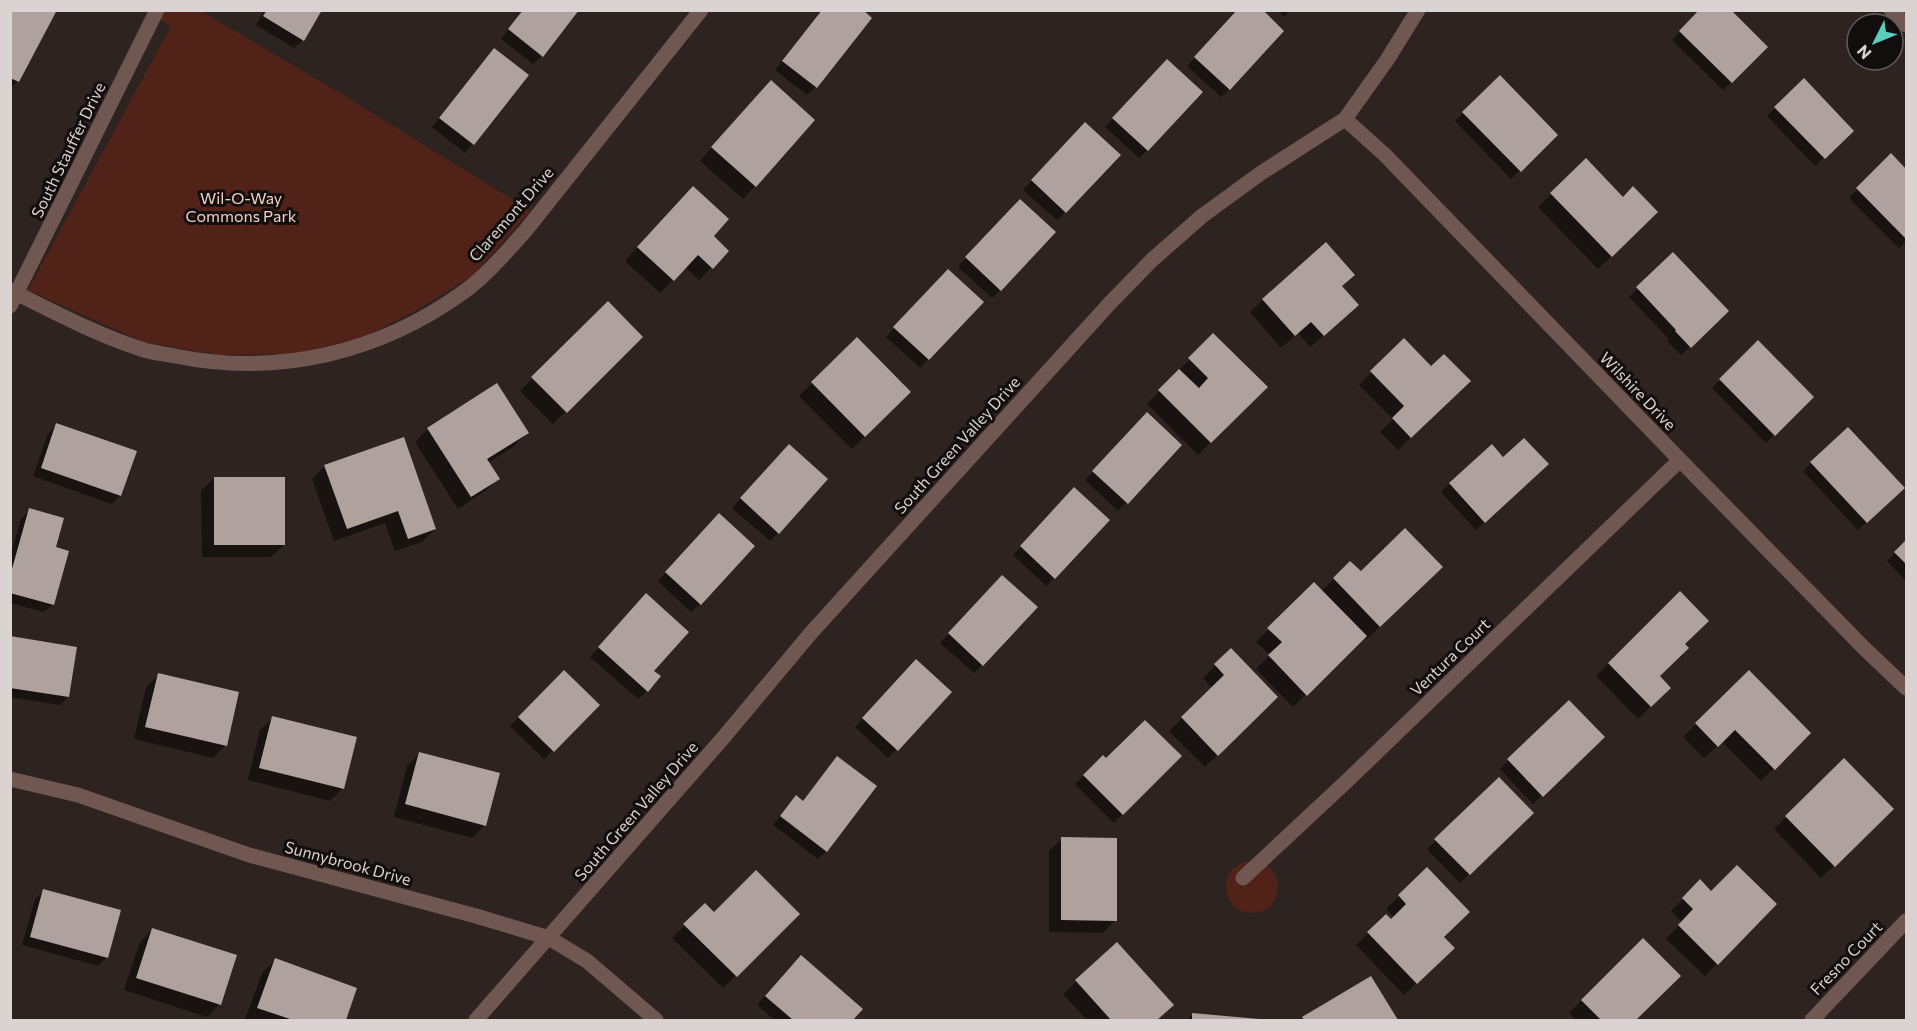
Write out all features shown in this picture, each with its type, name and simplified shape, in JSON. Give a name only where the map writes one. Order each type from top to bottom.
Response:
[{"type":"street","name":"South Stauffer Drive","points":[[13,296],[157,10]]},
{"type":"street","name":"Claremont Drive","points":[[13,296],[96,332],[145,350],[203,362],[234,365],[315,358],[354,348],[389,334],[437,310],[467,290],[499,260],[526,230],[701,10]]},
{"type":"street","name":"South Green Valley Drive","points":[[476,1020],[723,738],[810,634],[1110,303],[1152,260],[1202,216],[1261,173],[1345,118],[1387,60],[1418,10]]},
{"type":"street","points":[[1891,10],[1906,25]]},
{"type":"street","name":"Wilshire Drive","points":[[1345,118],[1385,155],[1680,460],[1906,688]]},
{"type":"street","name":"Ventura Court","points":[[1243,878],[1680,460]]},
{"type":"street","name":"Sunnybrook Drive","points":[[10,779],[78,795],[249,855],[549,938],[587,961],[656,1020]]},
{"type":"street","name":"Fresno Court","points":[[1812,1020],[1906,921]]},
{"type":"green space","name":"Wil-O-Way Commons Park","points":[[146,11],[201,11],[335,90],[531,211],[472,276],[413,312],[352,343],[294,354],[219,355],[143,342],[28,290],[171,26]]},
{"type":"green space","points":[[1247,861],[1257,861],[1266,865],[1274,873],[1278,887],[1274,901],[1266,909],[1257,913],[1247,913],[1238,909],[1230,901],[1226,892],[1226,882],[1230,873],[1238,865]]},
{"type":"building","points":[[10,10],[57,10],[19,82],[10,78]]},
{"type":"building","points":[[267,10],[322,10],[304,41],[263,16]]},
{"type":"building","points":[[523,10],[579,10],[543,57],[508,29]]},
{"type":"building","points":[[822,10],[863,10],[872,18],[817,88],[782,61]]},
{"type":"building","points":[[1237,10],[1263,10],[1284,31],[1230,90],[1194,57]]},
{"type":"building","points":[[1699,10],[1731,10],[1768,47],[1732,83],[1679,31]]},
{"type":"building","points":[[494,48],[529,75],[474,145],[439,118]]},
{"type":"building","points":[[1167,59],[1203,92],[1148,151],[1112,118]]},
{"type":"building","points":[[1500,75],[1558,135],[1521,172],[1462,112]]},
{"type":"building","points":[[1804,78],[1854,131],[1825,159],[1774,107]]},
{"type":"building","points":[[771,80],[815,120],[756,187],[711,147]]},
{"type":"building","points":[[1085,122],[1121,155],[1066,213],[1031,180]]},
{"type":"building","points":[[1891,153],[1906,169],[1906,239],[1856,188]]},
{"type":"building","points":[[1586,158],[1623,197],[1633,186],[1658,212],[1612,257],[1550,193]]},
{"type":"building","points":[[693,186],[729,219],[714,236],[729,251],[713,269],[698,255],[674,281],[637,247]]},
{"type":"building","points":[[1020,199],[1056,232],[1001,291],[965,257]]},
{"type":"building","points":[[1326,242],[1355,275],[1342,286],[1359,305],[1324,336],[1311,322],[1295,336],[1262,299]]},
{"type":"building","points":[[1673,252],[1729,311],[1691,348],[1636,287]]},
{"type":"building","points":[[948,269],[984,302],[929,360],[893,327]]},
{"type":"building","points":[[608,301],[643,337],[567,413],[531,377]]},
{"type":"building","points":[[1213,333],[1268,387],[1211,443],[1158,390],[1179,369],[1199,388],[1208,378],[1188,358]]},
{"type":"building","points":[[857,337],[911,392],[865,437],[811,382]]},
{"type":"building","points":[[1404,338],[1431,366],[1444,354],[1471,381],[1411,438],[1392,418],[1404,406],[1370,371]]},
{"type":"building","points":[[1758,340],[1814,397],[1775,436],[1719,379]]},
{"type":"building","points":[[497,383],[529,433],[487,459],[500,479],[471,497],[427,428]]},
{"type":"building","points":[[1147,412],[1182,445],[1128,504],[1092,471]]},
{"type":"building","points":[[56,423],[137,451],[121,496],[41,468]]},
{"type":"building","points":[[1848,427],[1905,488],[1867,523],[1810,462]]},
{"type":"building","points":[[404,437],[436,529],[408,539],[398,511],[347,529],[324,465]]},
{"type":"building","points":[[1524,438],[1549,464],[1485,523],[1449,483],[1492,444],[1503,457]]},
{"type":"building","points":[[789,444],[828,479],[779,534],[740,498]]},
{"type":"building","points":[[214,477],[285,477],[285,545],[214,545]]},
{"type":"building","points":[[1074,487],[1110,520],[1055,579],[1020,546]]},
{"type":"building","points":[[29,508],[64,518],[56,547],[69,551],[54,605],[10,593],[10,576]]},
{"type":"building","points":[[719,513],[755,546],[701,605],[665,572]]},
{"type":"building","points":[[1405,528],[1443,567],[1380,627],[1333,578],[1350,561],[1361,571]]},
{"type":"building","points":[[1906,540],[1906,564],[1894,552]]},
{"type":"building","points":[[1002,575],[1038,607],[983,666],[948,633]]},
{"type":"building","points":[[1314,582],[1367,636],[1307,696],[1268,655],[1282,642],[1267,628]]},
{"type":"building","points":[[1680,591],[1709,621],[1685,644],[1689,648],[1660,676],[1671,688],[1651,707],[1608,663]]},
{"type":"building","points":[[646,593],[689,632],[654,671],[661,676],[648,692],[598,647]]},
{"type":"building","points":[[10,636],[77,647],[69,697],[10,688]]},
{"type":"building","points":[[1231,648],[1278,697],[1218,756],[1181,717],[1224,675],[1214,664]]},
{"type":"building","points":[[916,659],[952,692],[898,751],[862,718]]},
{"type":"building","points":[[564,670],[600,705],[554,752],[518,717]]},
{"type":"building","points":[[1749,670],[1811,733],[1775,770],[1735,730],[1718,747],[1695,723]]},
{"type":"building","points":[[158,673],[239,692],[227,746],[145,727]]},
{"type":"building","points":[[1569,700],[1605,737],[1543,797],[1507,759]]},
{"type":"building","points":[[272,716],[357,737],[344,789],[259,768]]},
{"type":"building","points":[[1145,720],[1182,756],[1123,815],[1083,775],[1103,755],[1106,758]]},
{"type":"building","points":[[419,752],[500,773],[486,826],[405,804]]},
{"type":"building","points":[[837,756],[877,786],[827,852],[780,816],[796,795],[803,801]]},
{"type":"building","points":[[1844,758],[1894,809],[1835,867],[1785,816]]},
{"type":"building","points":[[1499,777],[1534,813],[1470,875],[1434,839]]},
{"type":"building","points":[[1061,837],[1117,838],[1117,921],[1061,920]]},
{"type":"building","points":[[1737,865],[1777,904],[1718,965],[1678,925],[1693,909],[1682,898],[1700,879],[1711,891]]},
{"type":"building","points":[[1427,867],[1470,912],[1444,937],[1455,948],[1417,984],[1367,932],[1386,914],[1391,919],[1406,904],[1398,895]]},
{"type":"building","points":[[756,870],[800,914],[737,977],[683,924],[705,903],[714,912]]},
{"type":"building","points":[[43,889],[121,910],[108,958],[30,937]]},
{"type":"building","points":[[152,928],[237,955],[221,1005],[136,978]]},
{"type":"building","points":[[1643,938],[1681,976],[1636,1020],[1601,1020],[1581,1000]]},
{"type":"building","points":[[1117,942],[1174,1005],[1157,1020],[1111,1020],[1075,980]]},
{"type":"building","points":[[801,955],[863,1009],[853,1020],[793,1020],[765,996]]},
{"type":"building","points":[[275,958],[357,988],[346,1020],[293,1020],[257,1008]]},
{"type":"building","points":[[1371,976],[1398,1020],[1304,1020],[1302,1017]]},
{"type":"building","points":[[1192,1013],[1259,1019],[1192,1020]]}]
